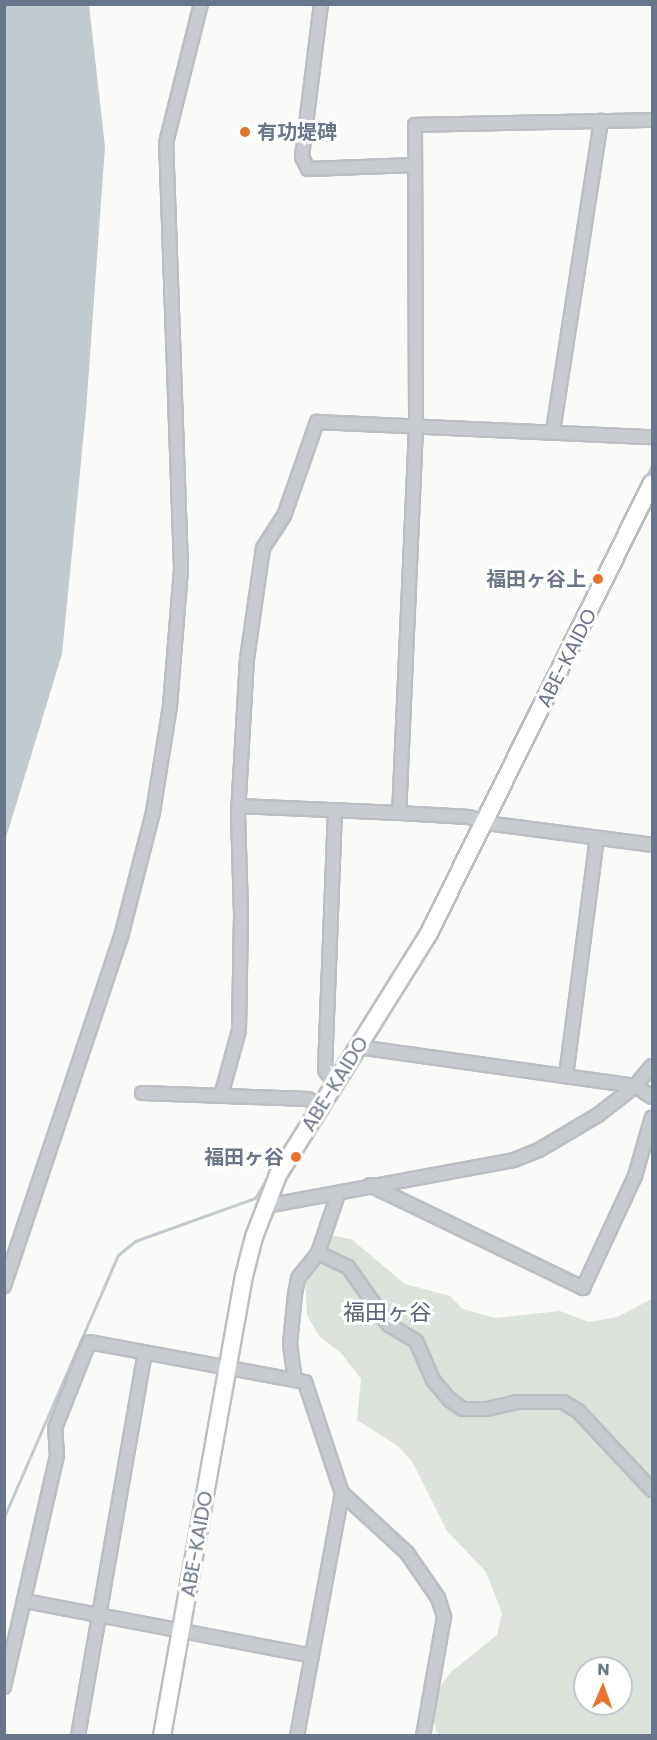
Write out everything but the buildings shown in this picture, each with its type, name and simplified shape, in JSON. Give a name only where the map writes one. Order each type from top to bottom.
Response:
[{"type":"main road","name":"ABE-KAIDO","points":[[162,1736],[244,1276],[278,1175],[429,933],[486,823],[652,483]]},
{"type":"street","points":[[4,1286],[121,937],[153,812],[170,706],[181,568],[166,143],[201,4]]},
{"type":"street","points":[[321,4],[302,157],[308,169],[415,165]]},
{"type":"street","points":[[399,813],[416,427],[415,125],[652,120]]},
{"type":"street","points":[[553,430],[601,121]]},
{"type":"street","points":[[221,1096],[239,1029],[238,806],[247,658],[263,548],[284,516],[317,422],[553,430],[652,437]]},
{"type":"street","points":[[238,806],[469,817],[486,823],[652,844]]},
{"type":"street","points":[[335,810],[325,1070],[335,1084]]},
{"type":"street","points":[[566,1076],[597,838]]},
{"type":"street","points":[[358,1047],[635,1086],[652,1097]]},
{"type":"street","points":[[266,1206],[514,1160],[575,1130],[635,1086],[652,1066]]},
{"type":"street","points":[[142,1092],[308,1100],[321,1107]]},
{"type":"street","points":[[370,1185],[583,1288],[635,1176],[652,1117]]},
{"type":"street","points":[[295,1380],[290,1344],[298,1278],[318,1253],[338,1194]]},
{"type":"street","points":[[318,1253],[348,1267],[389,1325],[416,1341],[433,1380],[450,1400],[463,1409],[487,1409],[517,1402],[563,1402],[578,1411],[652,1490]]},
{"type":"street","points":[[4,1687],[57,1455],[55,1428],[89,1342],[305,1382],[342,1493],[407,1553],[438,1598],[444,1617],[423,1736]]},
{"type":"street","points":[[78,1736],[145,1353]]},
{"type":"street","points":[[297,1736],[342,1493]]},
{"type":"street","points":[[25,1601],[100,1613],[312,1656]]},
{"type":"shaded area","points":[[5,4],[89,5],[105,147],[86,411],[62,654],[5,841]]},
{"type":"shaded area","points":[[329,1235],[351,1239],[405,1284],[450,1296],[463,1309],[495,1318],[560,1311],[589,1322],[617,1317],[652,1299],[652,1735],[437,1735],[433,1716],[438,1689],[451,1672],[497,1635],[502,1613],[486,1572],[447,1531],[413,1463],[398,1446],[357,1420],[361,1379],[341,1353],[319,1336],[307,1315],[305,1274],[313,1245]]},
{"type":"waterway","points":[[645,480],[652,465]]},
{"type":"waterway","points":[[316,1099],[323,1087]]},
{"type":"waterway","points":[[303,1119],[312,1104]]},
{"type":"waterway","points":[[4,1517],[118,1255],[135,1241],[255,1198],[271,1171]]},
{"type":"place","name":"有功堤碑","points":[[245,132]]},
{"type":"place","name":"福田ヶ谷上","points":[[598,579]]},
{"type":"place","name":"福田ヶ谷","points":[[296,1157]]},
{"type":"district","name":"福田ヶ谷","points":[[387,1313]]}]
